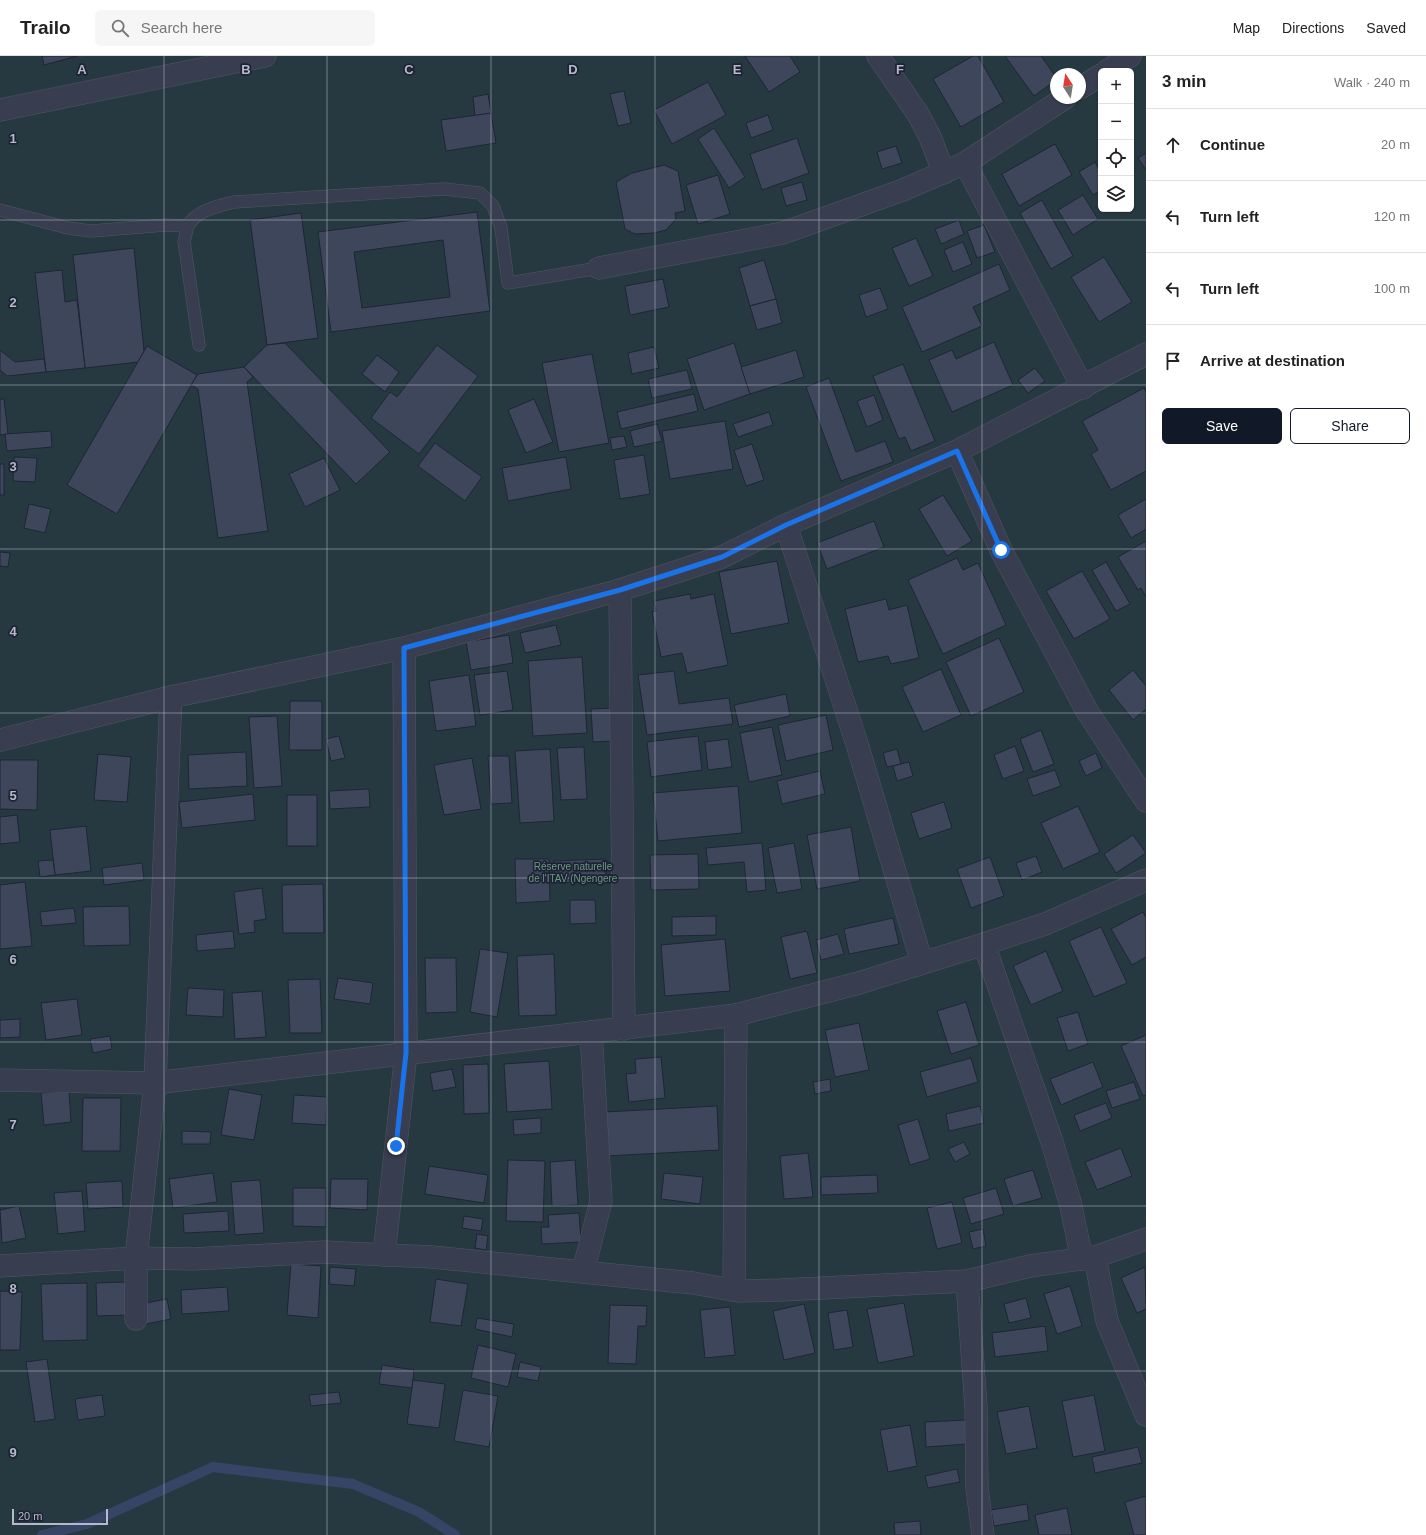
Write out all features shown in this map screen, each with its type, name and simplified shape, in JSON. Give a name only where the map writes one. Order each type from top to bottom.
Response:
[{"type":"street","points":[[0,110],[265,56]]},
{"type":"street","points":[[878,56],[918,114],[930,137],[944,173]]},
{"type":"street","points":[[1112,68],[1130,56]]},
{"type":"street","points":[[1086,84],[1098,77]]},
{"type":"street","points":[[599,268],[782,233],[903,190],[965,163],[1056,104]]},
{"type":"street","points":[[965,163],[1083,388]]},
{"type":"street","points":[[0,740],[171,697],[404,648],[620,590],[722,557],[786,525],[957,451],[1083,388],[1146,354]]},
{"type":"street","points":[[957,451],[1001,550],[1083,704],[1146,801]]},
{"type":"street","points":[[786,525],[858,747],[922,963]]},
{"type":"street","points":[[620,590],[624,1029]]},
{"type":"street","points":[[384,1255],[406,1053],[404,648]]},
{"type":"street","points":[[136,1319],[136,1258],[155,1083],[171,697]]},
{"type":"street","points":[[0,1080],[155,1083],[624,1029],[736,1014],[858,983],[984,944],[1045,924],[1146,880]]},
{"type":"street","points":[[984,944],[1052,1142],[1107,1320],[1146,1415]]},
{"type":"street","points":[[734,1290],[736,1014]]},
{"type":"street","points":[[583,1272],[601,1201],[591,1032]]},
{"type":"street","points":[[0,1266],[136,1258],[193,1259],[324,1252],[432,1257],[693,1283],[734,1290],[780,1290],[967,1281],[1030,1266],[1088,1258],[1146,1239]]},
{"type":"street","points":[[967,1281],[976,1407],[977,1488],[983,1535]]},
{"type":"lane","points":[[199,345],[184,241],[188,226],[196,217],[211,208],[234,202],[444,190],[480,193],[494,206],[501,228],[508,283],[599,268]]},
{"type":"lane","points":[[0,210],[68,228],[91,231],[166,225],[188,226]]},
{"type":"green space","name":"Réserve naturelle de l'ITAV (Ngengere","points":[[0,56],[1146,56],[1146,1535],[0,1535]]},
{"type":"building","points":[[42,56],[77,56],[44,65]]},
{"type":"building","points":[[745,56],[790,56],[800,72],[769,92]]},
{"type":"building","points":[[973,56],[978,56],[1004,102],[961,127],[933,79]]},
{"type":"building","points":[[1005,56],[1041,56],[1050,69],[1050,84],[1034,96]]},
{"type":"building","points":[[708,82],[726,115],[672,144],[654,110]]},
{"type":"building","points":[[624,91],[631,123],[618,126],[610,94]]},
{"type":"building","points":[[488,94],[491,113],[475,116],[473,97]]},
{"type":"building","points":[[491,113],[496,143],[446,151],[441,120]]},
{"type":"building","points":[[768,115],[773,130],[751,138],[746,123]]},
{"type":"building","points":[[714,128],[745,177],[729,188],[698,139]]},
{"type":"building","points":[[797,138],[809,173],[762,190],[750,154]]},
{"type":"building","points":[[1055,144],[1072,175],[1019,206],[1002,174]]},
{"type":"building","points":[[896,146],[902,163],[882,169],[877,152]]},
{"type":"building","points":[[1146,153],[1146,170],[1138,158]]},
{"type":"building","points":[[1095,162],[1098,168],[1098,192],[1093,195],[1079,172]]},
{"type":"building","points":[[664,165],[678,171],[685,211],[675,213],[676,219],[666,230],[654,233],[635,234],[625,229],[616,182],[632,173]]},
{"type":"building","points":[[718,175],[730,214],[698,224],[686,185]]},
{"type":"building","points":[[802,182],[807,200],[786,206],[781,188]]},
{"type":"building","points":[[1083,195],[1098,219],[1073,235],[1058,210]]},
{"type":"building","points":[[1042,200],[1073,256],[1051,269],[1020,213]]},
{"type":"building","points":[[477,212],[490,311],[331,332],[318,232]],"holes":[[[443,240],[450,297],[362,308],[354,252]]]},
{"type":"building","points":[[301,213],[318,338],[267,345],[250,220]]},
{"type":"building","points":[[959,220],[964,234],[941,244],[935,229]]},
{"type":"building","points":[[984,225],[995,252],[977,258],[967,231]]},
{"type":"building","points":[[916,238],[933,276],[909,286],[892,248]]},
{"type":"building","points":[[963,242],[972,264],[953,272],[944,250]]},
{"type":"building","points":[[134,248],[144,351],[138,362],[85,368],[73,255]]},
{"type":"building","points":[[1104,257],[1132,302],[1099,322],[1071,277]]},
{"type":"building","points":[[764,260],[776,299],[750,306],[739,268]]},
{"type":"building","points":[[999,264],[1010,290],[973,307],[982,326],[922,352],[902,307]]},
{"type":"building","points":[[62,270],[65,302],[77,300],[85,368],[46,372],[35,273]]},
{"type":"building","points":[[663,279],[669,307],[630,315],[625,286]]},
{"type":"building","points":[[880,288],[888,309],[866,317],[859,295]]},
{"type":"building","points":[[776,299],[782,323],[757,330],[750,306]]},
{"type":"building","points":[[994,342],[1013,385],[952,412],[929,360],[952,350],[956,359]]},
{"type":"building","points":[[285,343],[390,452],[356,484],[244,367],[267,345]]},
{"type":"building","points":[[734,343],[750,394],[704,410],[687,359]]},
{"type":"building","points":[[437,345],[478,376],[419,454],[371,418],[390,392],[397,397]]},
{"type":"building","points":[[147,346],[197,375],[117,514],[67,485]]},
{"type":"building","points":[[654,347],[659,368],[632,374],[628,353]]},
{"type":"building","points":[[0,350],[15,362],[44,359],[46,372],[7,376],[0,370]]},
{"type":"building","points":[[796,350],[804,377],[750,394],[741,367]]},
{"type":"building","points":[[592,354],[609,443],[559,452],[542,363]]},
{"type":"building","points":[[377,355],[399,372],[385,392],[362,374]]},
{"type":"building","points":[[903,364],[935,441],[911,451],[905,437],[899,439],[873,376]]},
{"type":"building","points":[[244,367],[253,377],[247,382],[268,531],[218,538],[198,389],[191,385],[198,374]]},
{"type":"building","points":[[1035,368],[1045,381],[1028,393],[1018,380]]},
{"type":"building","points":[[687,370],[692,389],[652,398],[648,379]]},
{"type":"building","points":[[829,378],[856,452],[885,441],[893,462],[841,481],[806,387]]},
{"type":"building","points":[[1144,388],[1146,392],[1146,471],[1111,490],[1091,454],[1098,450],[1082,421]]},
{"type":"building","points":[[694,394],[698,411],[621,429],[617,412]]},
{"type":"building","points":[[874,395],[883,420],[867,427],[857,401]]},
{"type":"building","points":[[0,399],[4,399],[8,434],[0,435]]},
{"type":"building","points":[[534,399],[553,442],[526,453],[508,410]]},
{"type":"building","points":[[769,412],[773,425],[738,437],[733,424]]},
{"type":"building","points":[[725,421],[733,469],[670,479],[662,431]]},
{"type":"building","points":[[657,424],[662,441],[634,447],[630,431]]},
{"type":"building","points":[[51,431],[52,447],[7,451],[5,434]]},
{"type":"building","points":[[624,436],[627,447],[612,450],[610,438]]},
{"type":"building","points":[[435,443],[482,477],[465,501],[418,466]]},
{"type":"building","points":[[752,444],[764,480],[746,486],[734,450]]},
{"type":"building","points":[[644,455],[650,494],[620,499],[614,460]]},
{"type":"building","points":[[14,457],[37,458],[35,482],[13,481]]},
{"type":"building","points":[[566,457],[571,489],[508,501],[502,468]]},
{"type":"building","points":[[324,458],[340,490],[305,507],[289,474]]},
{"type":"building","points":[[0,464],[4,464],[4,495],[0,495]]},
{"type":"building","points":[[943,495],[972,541],[947,556],[919,509]]},
{"type":"building","points":[[1146,499],[1146,529],[1131,538],[1118,515]]},
{"type":"building","points":[[29,504],[51,509],[45,533],[24,528]]},
{"type":"building","points":[[874,521],[884,547],[827,569],[817,543]]},
{"type":"building","points":[[1146,541],[1146,597],[1141,588],[1138,590],[1118,557]]},
{"type":"building","points":[[0,552],[10,553],[8,567],[0,566]]},
{"type":"building","points":[[957,558],[963,570],[978,563],[1006,625],[943,654],[908,580]]},
{"type":"building","points":[[777,561],[789,623],[731,634],[719,572]]},
{"type":"building","points":[[1106,562],[1130,604],[1116,611],[1092,570]]},
{"type":"building","points":[[1082,571],[1110,619],[1074,639],[1046,591]]},
{"type":"building","points":[[690,594],[691,599],[714,594],[728,665],[687,673],[682,653],[661,657],[652,612],[656,611],[654,601]]},
{"type":"building","points":[[886,599],[889,610],[907,605],[919,658],[891,664],[888,656],[858,662],[845,609]]},
{"type":"building","points":[[556,625],[561,645],[525,653],[520,633]]},
{"type":"building","points":[[509,635],[513,663],[471,670],[466,642]]},
{"type":"building","points":[[999,638],[1024,692],[971,716],[946,662]]},
{"type":"building","points":[[582,657],[587,733],[533,736],[528,661]]},
{"type":"building","points":[[941,669],[961,715],[923,732],[902,687]]},
{"type":"building","points":[[1133,670],[1146,686],[1146,709],[1133,720],[1109,690]]},
{"type":"building","points":[[507,671],[513,710],[480,715],[474,675]]},
{"type":"building","points":[[674,671],[679,704],[729,698],[733,724],[647,735],[638,675]]},
{"type":"building","points":[[469,675],[476,726],[436,731],[429,681]]},
{"type":"building","points":[[786,694],[790,716],[739,727],[734,705]]},
{"type":"building","points":[[290,701],[322,701],[322,750],[289,750]]},
{"type":"building","points":[[611,708],[613,741],[593,742],[591,709]]},
{"type":"building","points":[[826,715],[833,750],[786,761],[778,725]]},
{"type":"building","points":[[277,716],[282,786],[254,788],[249,717]]},
{"type":"building","points":[[772,727],[782,775],[749,782],[740,733]]},
{"type":"building","points":[[1041,730],[1054,764],[1033,772],[1020,739]]},
{"type":"building","points":[[339,736],[345,758],[331,761],[326,739]]},
{"type":"building","points":[[698,736],[702,770],[651,777],[647,742]]},
{"type":"building","points":[[728,739],[732,767],[708,770],[705,742]]},
{"type":"building","points":[[1015,746],[1024,771],[1003,779],[994,755]]},
{"type":"building","points":[[584,747],[587,799],[561,800],[557,748]]},
{"type":"building","points":[[550,749],[554,821],[520,823],[515,751]]},
{"type":"building","points":[[897,749],[901,764],[887,767],[883,753]]},
{"type":"building","points":[[246,752],[247,786],[189,789],[188,755]]},
{"type":"building","points":[[1096,753],[1102,768],[1086,776],[1079,761]]},
{"type":"building","points":[[98,754],[131,757],[127,802],[94,800]]},
{"type":"building","points":[[488,756],[509,756],[512,803],[491,804]]},
{"type":"building","points":[[472,758],[481,809],[444,815],[434,765]]},
{"type":"building","points":[[0,760],[38,760],[37,810],[0,809]]},
{"type":"building","points":[[909,762],[913,776],[897,781],[893,766]]},
{"type":"building","points":[[1055,770],[1061,786],[1033,796],[1027,779]]},
{"type":"building","points":[[820,771],[825,794],[782,804],[777,781]]},
{"type":"building","points":[[738,786],[742,833],[658,841],[653,793]]},
{"type":"building","points":[[369,789],[370,807],[330,809],[329,791]]},
{"type":"building","points":[[253,794],[255,820],[182,828],[179,802]]},
{"type":"building","points":[[287,795],[317,795],[317,846],[287,846]]},
{"type":"building","points":[[944,802],[952,828],[919,839],[911,813]]},
{"type":"building","points":[[1078,806],[1100,852],[1063,869],[1041,823]]},
{"type":"building","points":[[17,815],[20,842],[0,844],[0,817]]},
{"type":"building","points":[[86,826],[91,871],[55,875],[50,830]]},
{"type":"building","points":[[851,827],[860,881],[817,889],[807,835]]},
{"type":"building","points":[[1133,835],[1146,853],[1116,873],[1104,854]]},
{"type":"building","points":[[762,843],[766,890],[747,892],[744,862],[708,865],[706,848]]},
{"type":"building","points":[[794,843],[802,889],[777,893],[768,848]]},
{"type":"building","points":[[698,854],[699,889],[651,890],[650,855]]},
{"type":"building","points":[[1036,856],[1042,872],[1022,880],[1016,863]]},
{"type":"building","points":[[990,857],[1004,896],[971,908],[957,869]]},
{"type":"building","points":[[515,859],[549,859],[550,901],[516,903]]},
{"type":"building","points":[[605,859],[606,881],[555,883],[554,861]]},
{"type":"building","points":[[53,860],[55,875],[40,877],[38,861]]},
{"type":"building","points":[[142,863],[144,880],[104,885],[102,868]]},
{"type":"building","points":[[25,882],[32,946],[0,949],[0,885]]},
{"type":"building","points":[[323,884],[324,933],[283,933],[282,885]]},
{"type":"building","points":[[262,888],[266,919],[254,921],[255,932],[239,934],[234,892]]},
{"type":"building","points":[[570,900],[595,900],[596,923],[570,924]]},
{"type":"building","points":[[129,906],[130,945],[84,946],[83,907]]},
{"type":"building","points":[[74,908],[76,923],[42,926],[40,912]]},
{"type":"building","points":[[1143,912],[1146,918],[1146,957],[1132,965],[1111,929]]},
{"type":"building","points":[[716,916],[716,935],[672,936],[672,917]]},
{"type":"building","points":[[893,918],[899,944],[849,954],[844,929]]},
{"type":"building","points":[[1101,927],[1127,983],[1094,997],[1069,941]]},
{"type":"building","points":[[233,931],[235,948],[197,951],[196,935]]},
{"type":"building","points":[[807,931],[817,973],[790,979],[781,937]]},
{"type":"building","points":[[838,934],[844,954],[821,960],[816,940]]},
{"type":"building","points":[[725,939],[730,991],[665,996],[661,945]]},
{"type":"building","points":[[480,949],[508,953],[497,1017],[470,1012]]},
{"type":"building","points":[[1046,951],[1063,991],[1031,1005],[1013,966]]},
{"type":"building","points":[[554,954],[556,1015],[519,1016],[517,956]]},
{"type":"building","points":[[425,958],[456,958],[457,1012],[426,1013]]},
{"type":"building","points":[[338,978],[373,983],[370,1004],[334,999]]},
{"type":"building","points":[[320,979],[322,1033],[290,1033],[288,980]]},
{"type":"building","points":[[188,988],[224,990],[223,1017],[186,1015]]},
{"type":"building","points":[[262,991],[266,1037],[235,1039],[232,993]]},
{"type":"building","points":[[77,999],[82,1035],[46,1040],[41,1003]]},
{"type":"building","points":[[966,1002],[979,1045],[951,1054],[937,1011]]},
{"type":"building","points":[[1078,1012],[1088,1044],[1068,1051],[1057,1018]]},
{"type":"building","points":[[20,1019],[20,1037],[0,1038],[0,1020]]},
{"type":"building","points":[[859,1023],[869,1070],[835,1077],[825,1030]]},
{"type":"building","points":[[1146,1035],[1146,1095],[1143,1096],[1121,1046]]},
{"type":"building","points":[[110,1036],[112,1049],[93,1053],[90,1039]]},
{"type":"building","points":[[661,1057],[665,1098],[629,1102],[626,1074],[636,1073],[635,1059]]},
{"type":"building","points":[[971,1058],[978,1082],[927,1097],[920,1072]]},
{"type":"building","points":[[549,1061],[552,1109],[507,1112],[504,1064]]},
{"type":"building","points":[[1093,1062],[1103,1087],[1061,1105],[1050,1079]]},
{"type":"building","points":[[488,1064],[489,1113],[464,1114],[463,1065]]},
{"type":"building","points":[[452,1069],[456,1087],[433,1091],[430,1073]]},
{"type":"building","points":[[830,1079],[831,1091],[815,1094],[813,1082]]},
{"type":"building","points":[[1134,1082],[1140,1099],[1112,1108],[1106,1091]]},
{"type":"building","points":[[229,1089],[262,1095],[254,1140],[221,1135]]},
{"type":"building","points":[[69,1091],[71,1122],[44,1125],[41,1093]]},
{"type":"building","points":[[294,1095],[327,1097],[326,1125],[292,1123]]},
{"type":"building","points":[[83,1098],[121,1098],[120,1151],[82,1151]]},
{"type":"building","points":[[1106,1103],[1112,1118],[1080,1131],[1074,1115]]},
{"type":"building","points":[[717,1106],[719,1150],[606,1156],[604,1112]]},
{"type":"building","points":[[980,1106],[984,1123],[949,1131],[946,1114]]},
{"type":"building","points":[[541,1118],[541,1133],[514,1135],[513,1120]]},
{"type":"building","points":[[918,1119],[930,1159],[910,1165],[898,1125]]},
{"type":"building","points":[[182,1131],[211,1132],[210,1144],[182,1144]]},
{"type":"building","points":[[964,1142],[970,1154],[955,1162],[948,1149]]},
{"type":"building","points":[[1121,1148],[1132,1176],[1097,1190],[1085,1162]]},
{"type":"building","points":[[808,1153],[813,1197],[784,1199],[780,1156]]},
{"type":"building","points":[[508,1160],[545,1161],[543,1222],[506,1221]]},
{"type":"building","points":[[575,1160],[578,1205],[552,1206],[550,1162]]},
{"type":"building","points":[[429,1166],[488,1175],[484,1203],[425,1194]]},
{"type":"building","points":[[1033,1170],[1042,1198],[1013,1206],[1004,1179]]},
{"type":"building","points":[[213,1173],[217,1202],[173,1208],[169,1179]]},
{"type":"building","points":[[664,1173],[703,1177],[700,1204],[661,1199]]},
{"type":"building","points":[[877,1175],[878,1193],[821,1195],[821,1177]]},
{"type":"building","points":[[331,1179],[368,1179],[367,1210],[330,1208]]},
{"type":"building","points":[[260,1180],[264,1233],[235,1235],[231,1182]]},
{"type":"building","points":[[122,1181],[123,1207],[88,1209],[86,1183]]},
{"type":"building","points":[[293,1188],[326,1188],[326,1227],[293,1226]]},
{"type":"building","points":[[996,1188],[1004,1214],[971,1224],[963,1198]]},
{"type":"building","points":[[82,1191],[85,1231],[58,1234],[54,1193]]},
{"type":"building","points":[[952,1202],[962,1243],[937,1249],[927,1208]]},
{"type":"building","points":[[19,1206],[26,1238],[2,1243],[0,1210]]},
{"type":"building","points":[[228,1211],[229,1231],[184,1233],[183,1214]]},
{"type":"building","points":[[579,1213],[581,1242],[542,1244],[541,1227],[549,1227],[548,1215]]},
{"type":"building","points":[[464,1216],[483,1219],[481,1231],[462,1228]]},
{"type":"building","points":[[983,1229],[986,1246],[973,1249],[969,1232]]},
{"type":"building","points":[[477,1234],[488,1236],[486,1250],[475,1248]]},
{"type":"building","points":[[291,1264],[321,1266],[318,1318],[287,1315]]},
{"type":"building","points":[[330,1267],[356,1269],[354,1286],[329,1284]]},
{"type":"building","points":[[1145,1267],[1146,1309],[1137,1313],[1121,1278]]},
{"type":"building","points":[[436,1279],[468,1284],[461,1326],[430,1322]]},
{"type":"building","points":[[127,1282],[128,1315],[97,1316],[96,1283]]},
{"type":"building","points":[[87,1283],[87,1340],[43,1341],[41,1284]]},
{"type":"building","points":[[1070,1286],[1082,1326],[1057,1334],[1044,1294]]},
{"type":"building","points":[[227,1287],[229,1311],[182,1314],[181,1290]]},
{"type":"building","points":[[0,1291],[22,1292],[20,1350],[0,1350]]},
{"type":"building","points":[[1026,1298],[1031,1318],[1009,1323],[1004,1304]]},
{"type":"building","points":[[167,1299],[171,1319],[146,1324],[141,1304]]},
{"type":"building","points":[[904,1303],[914,1356],[878,1363],[867,1309]]},
{"type":"building","points":[[804,1304],[815,1353],[784,1360],[773,1311]]},
{"type":"building","points":[[610,1305],[647,1306],[646,1326],[638,1326],[636,1364],[608,1363]]},
{"type":"building","points":[[730,1307],[735,1355],[705,1358],[700,1310]]},
{"type":"building","points":[[847,1310],[853,1347],[834,1350],[828,1313]]},
{"type":"building","points":[[477,1318],[514,1324],[512,1337],[475,1329]]},
{"type":"building","points":[[1045,1326],[1048,1351],[995,1357],[992,1333]]},
{"type":"building","points":[[478,1345],[516,1354],[508,1387],[471,1378]]},
{"type":"building","points":[[47,1359],[55,1419],[35,1422],[26,1362]]},
{"type":"building","points":[[520,1362],[541,1367],[538,1381],[517,1377]]},
{"type":"building","points":[[382,1365],[414,1370],[412,1388],[379,1384]]},
{"type":"building","points":[[413,1380],[445,1384],[439,1428],[407,1424]]},
{"type":"building","points":[[463,1390],[498,1396],[489,1447],[454,1441]]},
{"type":"building","points":[[339,1392],[341,1403],[311,1406],[309,1395]]},
{"type":"building","points":[[102,1395],[105,1416],[78,1420],[75,1399]]},
{"type":"building","points":[[1094,1395],[1105,1451],[1073,1457],[1062,1401]]},
{"type":"building","points":[[1029,1406],[1037,1448],[1006,1454],[997,1412]]},
{"type":"building","points":[[966,1420],[967,1444],[926,1447],[925,1422]]},
{"type":"building","points":[[910,1425],[917,1466],[888,1472],[880,1430]]},
{"type":"building","points":[[1138,1447],[1142,1463],[1095,1473],[1092,1457]]},
{"type":"building","points":[[957,1469],[960,1482],[928,1488],[925,1476]]},
{"type":"building","points":[[1146,1496],[1146,1535],[1134,1535],[1125,1502]]},
{"type":"building","points":[[1027,1504],[1029,1520],[994,1526],[991,1510]]},
{"type":"building","points":[[1067,1508],[1072,1535],[1039,1535],[1035,1515]]},
{"type":"building","points":[[920,1521],[921,1535],[895,1535],[894,1523]]},
{"type":"waterway","points":[[42,1535],[87,1524],[213,1467],[353,1484],[419,1512],[455,1535]]},
{"type":"route","points":[[396,1146],[406,1053],[404,648],[620,590],[722,557],[786,525],[957,451],[1001,550]]}]
